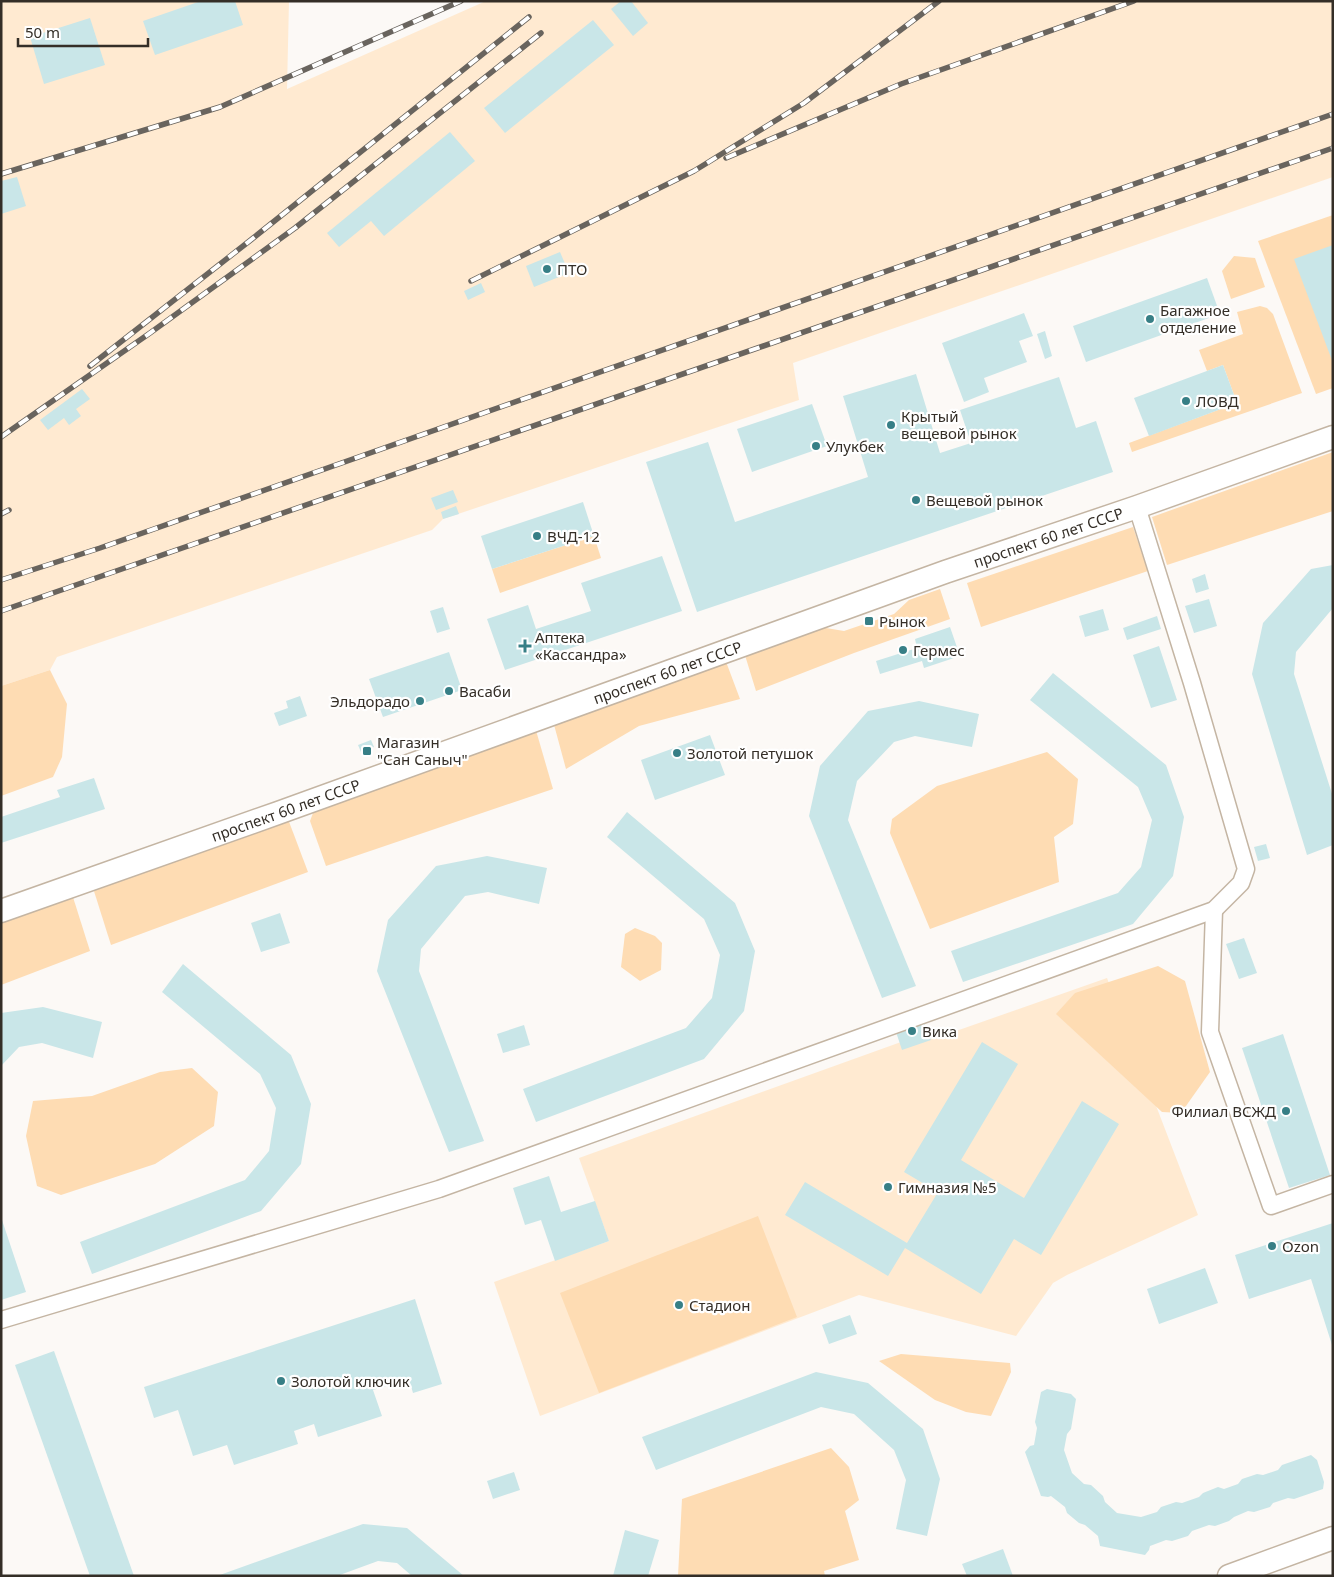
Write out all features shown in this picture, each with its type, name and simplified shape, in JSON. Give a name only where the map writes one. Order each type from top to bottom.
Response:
[{"type":"street","name":"проспект 60 лет СССР","points":[[1,911],[945,572],[1137,507],[1333,437]]},
{"type":"street","points":[[1,1320],[439,1189],[1214,910],[1241,883],[1246,869],[1137,507]]},
{"type":"street","points":[[1214,910],[1210,1032],[1271,1206],[1333,1184]]},
{"type":"street","points":[[1229,1576],[1333,1538]]},
{"type":"shaded area","points":[[1,1],[289,1],[287,89],[486,1],[1333,1],[1333,177],[793,363],[799,400],[443,519],[432,530],[57,657],[50,670],[1,686]]},
{"type":"shaded area","points":[[1333,215],[1333,388],[1316,394],[1258,241]]},
{"type":"shaded area","points":[[1234,256],[1255,258],[1265,287],[1231,299],[1222,271]]},
{"type":"shaded area","points":[[1260,306],[1267,308],[1273,314],[1302,393],[1132,452],[1129,443],[1237,403],[1223,365],[1207,371],[1199,350],[1243,334],[1237,312]]},
{"type":"shaded area","points":[[1333,452],[1333,511],[1167,565],[1152,517]]},
{"type":"shaded area","points":[[1133,527],[1148,571],[981,627],[967,583]]},
{"type":"shaded area","points":[[594,536],[601,558],[500,593],[492,569]]},
{"type":"shaded area","points":[[940,589],[950,619],[854,653],[756,691],[744,652],[820,627],[844,631],[894,614],[909,600]]},
{"type":"shaded area","points":[[725,659],[740,699],[639,726],[566,769],[553,721]]},
{"type":"shaded area","points":[[50,670],[67,704],[62,757],[53,777],[1,796],[1,686]]},
{"type":"shaded area","points":[[535,727],[553,789],[326,866],[310,821],[316,805]]},
{"type":"shaded area","points":[[1047,752],[1078,779],[1073,824],[1054,837],[1059,882],[930,929],[890,833],[892,819],[937,786]]},
{"type":"shaded area","points":[[288,819],[308,872],[111,945],[93,888]]},
{"type":"shaded area","points":[[72,894],[90,951],[1,985],[1,920]]},
{"type":"shaded area","points":[[635,928],[655,936],[662,943],[661,970],[640,981],[621,967],[625,934]]},
{"type":"shaded area","points":[[1158,966],[1185,981],[1210,1072],[1181,1113],[1162,1112],[1056,1014],[1075,993]]},
{"type":"shaded area","name":"Гимназия №5","points":[[1107,978],[1198,1215],[1053,1283],[1016,1336],[859,1295],[540,1416],[494,1282],[609,1241],[579,1158],[901,1042],[938,1034],[939,1037]]},
{"type":"shaded area","points":[[192,1068],[218,1092],[214,1126],[155,1164],[61,1195],[37,1186],[26,1136],[33,1101],[92,1096],[160,1072]]},
{"type":"shaded area","name":"Стадион","points":[[758,1216],[797,1317],[599,1393],[560,1293]]},
{"type":"shaded area","points":[[901,1354],[1010,1363],[1011,1372],[991,1416],[966,1412],[935,1400],[879,1361]]},
{"type":"shaded area","points":[[831,1448],[849,1467],[859,1500],[845,1511],[859,1560],[824,1571],[825,1576],[678,1576],[682,1499]]},
{"type":"building","points":[[201,1],[235,1],[243,25],[155,55],[143,21]]},
{"type":"building","points":[[621,1],[631,1],[648,23],[633,36],[611,9]]},
{"type":"building","points":[[90,18],[105,65],[44,84],[30,37]]},
{"type":"building","points":[[593,20],[614,45],[505,133],[484,108]]},
{"type":"building","points":[[450,132],[475,161],[384,236],[371,221],[339,247],[327,233]]},
{"type":"building","points":[[17,177],[26,206],[1,214],[1,181]]},
{"type":"building","points":[[1333,245],[1333,363],[1294,259]]},
{"type":"building","name":"ПТО","points":[[560,252],[569,273],[534,287],[526,266]]},
{"type":"building","name":"Багажное отделение","points":[[1207,278],[1220,314],[1086,362],[1073,326]]},
{"type":"building","points":[[481,283],[485,292],[468,300],[464,291]]},
{"type":"building","points":[[1024,313],[1033,336],[1019,341],[1027,362],[984,378],[989,392],[964,402],[942,343]]},
{"type":"building","points":[[1045,331],[1052,356],[1045,359],[1037,334]]},
{"type":"building","name":"ЛОВД","points":[[1223,365],[1237,403],[1149,436],[1134,398]]},
{"type":"building","name":"Вещевой рынок","points":[[916,374],[940,453],[971,443],[960,410],[1059,377],[1076,428],[1096,421],[1113,472],[697,612],[646,462],[708,442],[735,522],[868,477],[843,396]]},
{"type":"building","points":[[82,389],[90,399],[76,409],[81,416],[69,425],[64,418],[48,430],[40,420]]},
{"type":"building","points":[[812,404],[827,446],[752,472],[737,429]]},
{"type":"building","points":[[453,490],[458,502],[436,510],[431,498]]},
{"type":"building","name":"ВЧД-12","points":[[583,502],[594,536],[492,569],[481,536]]},
{"type":"building","points":[[456,506],[459,514],[443,519],[441,512]]},
{"type":"building","points":[[662,556],[682,611],[505,670],[487,619],[528,605],[536,629],[591,611],[581,583]]},
{"type":"building","points":[[1333,565],[1333,608],[1296,652],[1294,674],[1333,797],[1333,845],[1307,855],[1252,674],[1263,623],[1311,569]]},
{"type":"building","points":[[1205,574],[1209,589],[1196,593],[1192,579]]},
{"type":"building","points":[[1209,599],[1217,626],[1194,633],[1185,606]]},
{"type":"building","points":[[443,607],[450,629],[437,633],[430,611]]},
{"type":"building","points":[[1103,609],[1109,630],[1085,637],[1079,616]]},
{"type":"building","points":[[1157,616],[1161,629],[1127,640],[1123,628]]},
{"type":"building","points":[[950,627],[960,656],[924,668],[922,661],[880,674],[876,661],[917,648],[915,639]]},
{"type":"building","points":[[1159,646],[1177,700],[1151,708],[1133,655]]},
{"type":"building","points":[[449,652],[462,690],[383,717],[369,679]]},
{"type":"building","points":[[1053,673],[1166,765],[1184,817],[1173,876],[1133,924],[963,982],[951,951],[1118,893],[1141,867],[1152,820],[1138,787],[1030,700]]},
{"type":"building","points":[[300,696],[307,716],[279,726],[274,713],[288,708],[286,701]]},
{"type":"building","points":[[919,701],[979,714],[972,747],[915,736],[894,742],[857,781],[848,820],[916,986],[882,998],[809,816],[820,766],[868,711]]},
{"type":"building","points":[[710,735],[725,775],[655,800],[641,760]]},
{"type":"building","points":[[371,740],[374,747],[361,752],[358,745]]},
{"type":"building","points":[[94,778],[105,809],[1,843],[1,817],[60,797],[57,790]]},
{"type":"building","points":[[627,812],[735,903],[755,951],[744,1011],[704,1059],[536,1122],[523,1089],[686,1028],[712,998],[720,955],[704,919],[607,837]]},
{"type":"building","points":[[1266,844],[1270,858],[1258,861],[1254,847]]},
{"type":"building","points":[[487,856],[547,868],[539,904],[488,892],[465,896],[421,949],[419,971],[484,1141],[449,1152],[377,971],[388,920],[436,866]]},
{"type":"building","points":[[280,913],[290,943],[261,952],[251,923]]},
{"type":"building","points":[[1244,938],[1257,973],[1239,979],[1226,944]]},
{"type":"building","points":[[183,964],[291,1055],[311,1104],[301,1164],[261,1211],[92,1274],[80,1242],[245,1180],[269,1151],[276,1108],[260,1074],[162,992]]},
{"type":"building","points":[[43,1007],[102,1022],[93,1058],[42,1043],[19,1047],[1,1066],[1,1013]]},
{"type":"building","points":[[924,1022],[931,1040],[902,1050],[896,1032]]},
{"type":"building","points":[[524,1025],[530,1045],[503,1053],[497,1034]]},
{"type":"building","name":"Филиал ВСЖД","points":[[1283,1034],[1330,1175],[1289,1188],[1242,1048]]},
{"type":"building","points":[[982,1042],[1018,1064],[961,1160],[1024,1198],[1082,1101],[1119,1124],[1041,1255],[1014,1239],[981,1294],[905,1248],[888,1276],[785,1215],[805,1182],[907,1243],[938,1192],[904,1172]]},
{"type":"building","points":[[549,1176],[561,1212],[595,1201],[609,1241],[555,1261],[541,1220],[525,1225],[513,1188]]},
{"type":"building","points":[[1,1217],[26,1292],[1,1300]]},
{"type":"building","points":[[1333,1223],[1332,1345],[1311,1279],[1249,1299],[1235,1255]]},
{"type":"building","points":[[1205,1268],[1218,1303],[1159,1324],[1147,1289]]},
{"type":"building","name":"Золотой ключик","points":[[415,1299],[442,1384],[413,1393],[409,1379],[373,1390],[382,1416],[318,1437],[314,1424],[294,1431],[298,1444],[234,1465],[227,1445],[193,1456],[178,1410],[154,1418],[144,1387]]},
{"type":"building","points":[[850,1315],[857,1334],[829,1344],[822,1325]]},
{"type":"building","points":[[54,1351],[134,1576],[90,1576],[15,1365]]},
{"type":"building","points":[[816,1372],[868,1383],[923,1429],[940,1479],[927,1536],[896,1529],[906,1480],[894,1450],[854,1414],[821,1407],[656,1470],[642,1437]]},
{"type":"building","points":[[1047,1389],[1071,1394],[1076,1399],[1071,1429],[1067,1434],[1064,1450],[1072,1473],[1084,1484],[1091,1485],[1117,1513],[1141,1517],[1157,1512],[1161,1507],[1199,1497],[1203,1493],[1218,1487],[1224,1489],[1238,1484],[1242,1479],[1278,1470],[1282,1465],[1311,1455],[1317,1460],[1324,1482],[1323,1489],[1294,1499],[1288,1498],[1273,1503],[1270,1507],[1254,1512],[1248,1511],[1215,1526],[1209,1525],[1192,1531],[1188,1536],[1172,1541],[1166,1540],[1150,1546],[1145,1555],[1100,1546],[1098,1536],[1067,1513],[1065,1507],[1051,1496],[1041,1496],[1025,1452],[1030,1446],[1034,1445],[1037,1428],[1035,1422],[1041,1392]]},
{"type":"building","points":[[514,1472],[520,1490],[493,1499],[487,1481]]},
{"type":"building","points":[[363,1524],[407,1528],[464,1576],[412,1576],[397,1563],[378,1561],[337,1576],[217,1576]]},
{"type":"building","points":[[625,1530],[659,1540],[648,1576],[613,1576]]},
{"type":"building","points":[[1003,1549],[1013,1576],[967,1576],[962,1564]]},
{"type":"railway","points":[[1,174],[220,107],[461,1]]},
{"type":"railway","points":[[471,281],[694,171],[804,103],[939,1]]},
{"type":"railway","points":[[726,158],[901,84],[1134,1]]},
{"type":"railway","points":[[90,366],[529,17]]},
{"type":"railway","points":[[1,437],[150,333],[295,228],[541,33]]},
{"type":"railway","points":[[1,580],[100,548],[1333,114]]},
{"type":"railway","points":[[1,611],[1333,148]]},
{"type":"railway","points":[[1,514],[9,510]]},
{"type":"place","name":"ПТО","points":[[547,269]]},
{"type":"place","name":"Багажное отделение","points":[[1150,319]]},
{"type":"place","name":"ЛОВД","points":[[1186,401]]},
{"type":"place","name":"Крытый вещевой рынок","points":[[891,425]]},
{"type":"place","name":"Улукбек","points":[[816,446]]},
{"type":"place","name":"Вещевой рынок","points":[[916,500]]},
{"type":"place","name":"ВЧД-12","points":[[537,536]]},
{"type":"place","name":"Рынок","points":[[869,621]]},
{"type":"place","name":"Аптека «Кассандра»","points":[[525,646]]},
{"type":"place","name":"Гермес","points":[[903,650]]},
{"type":"place","name":"Васаби","points":[[449,691]]},
{"type":"place","name":"Эльдорадо","points":[[420,701]]},
{"type":"place","name":"Магазин \"Сан Саныч\"","points":[[367,751]]},
{"type":"place","name":"Золотой петушок","points":[[677,753]]},
{"type":"place","name":"Вика","points":[[912,1031]]},
{"type":"place","name":"Филиал ВСЖД","points":[[1286,1111]]},
{"type":"place","name":"Гимназия №5","points":[[888,1187]]},
{"type":"place","name":"Ozon","points":[[1272,1246]]},
{"type":"place","name":"Стадион","points":[[679,1305]]},
{"type":"place","name":"Золотой ключик","points":[[281,1381]]}]
